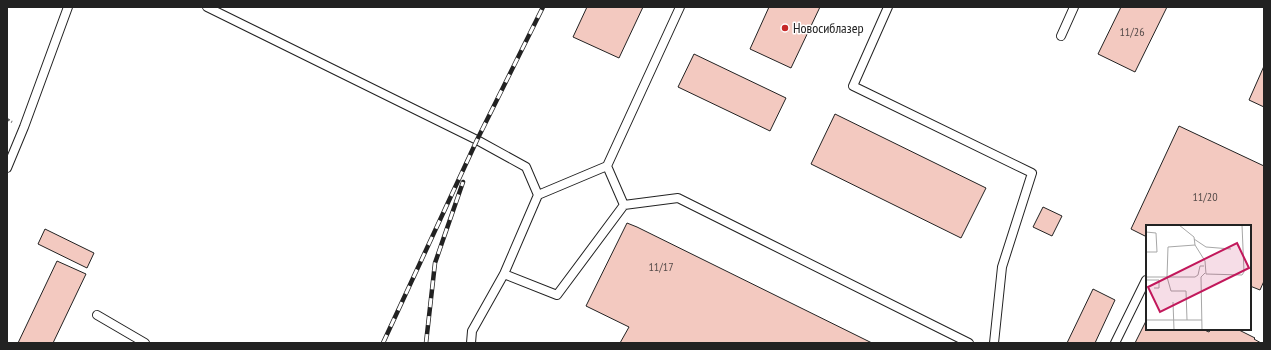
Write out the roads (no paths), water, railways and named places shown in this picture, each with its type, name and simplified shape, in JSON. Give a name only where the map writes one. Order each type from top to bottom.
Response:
[{"type":"lane","points":[[7,168],[24,127],[68,7]]},
{"type":"lane","points":[[207,7],[477,140],[526,167],[538,194]]},
{"type":"lane","points":[[471,343],[472,331],[504,274],[538,194],[607,166],[680,7]]},
{"type":"lane","points":[[888,7],[853,86],[1032,173],[1002,267],[994,343]]},
{"type":"lane","points":[[1061,36],[1074,7]]},
{"type":"lane","points":[[607,166],[624,205]]},
{"type":"lane","points":[[504,274],[557,295],[624,205],[678,198],[969,343]]},
{"type":"lane","points":[[1115,343],[1146,280]]},
{"type":"lane","points":[[97,315],[145,343]]},
{"type":"railway","points":[[383,343],[477,140],[543,7]]},
{"type":"railway","points":[[426,343],[435,263],[463,182]]},
{"type":"place","name":"Новосиблазер","points":[[785,28]]}]
